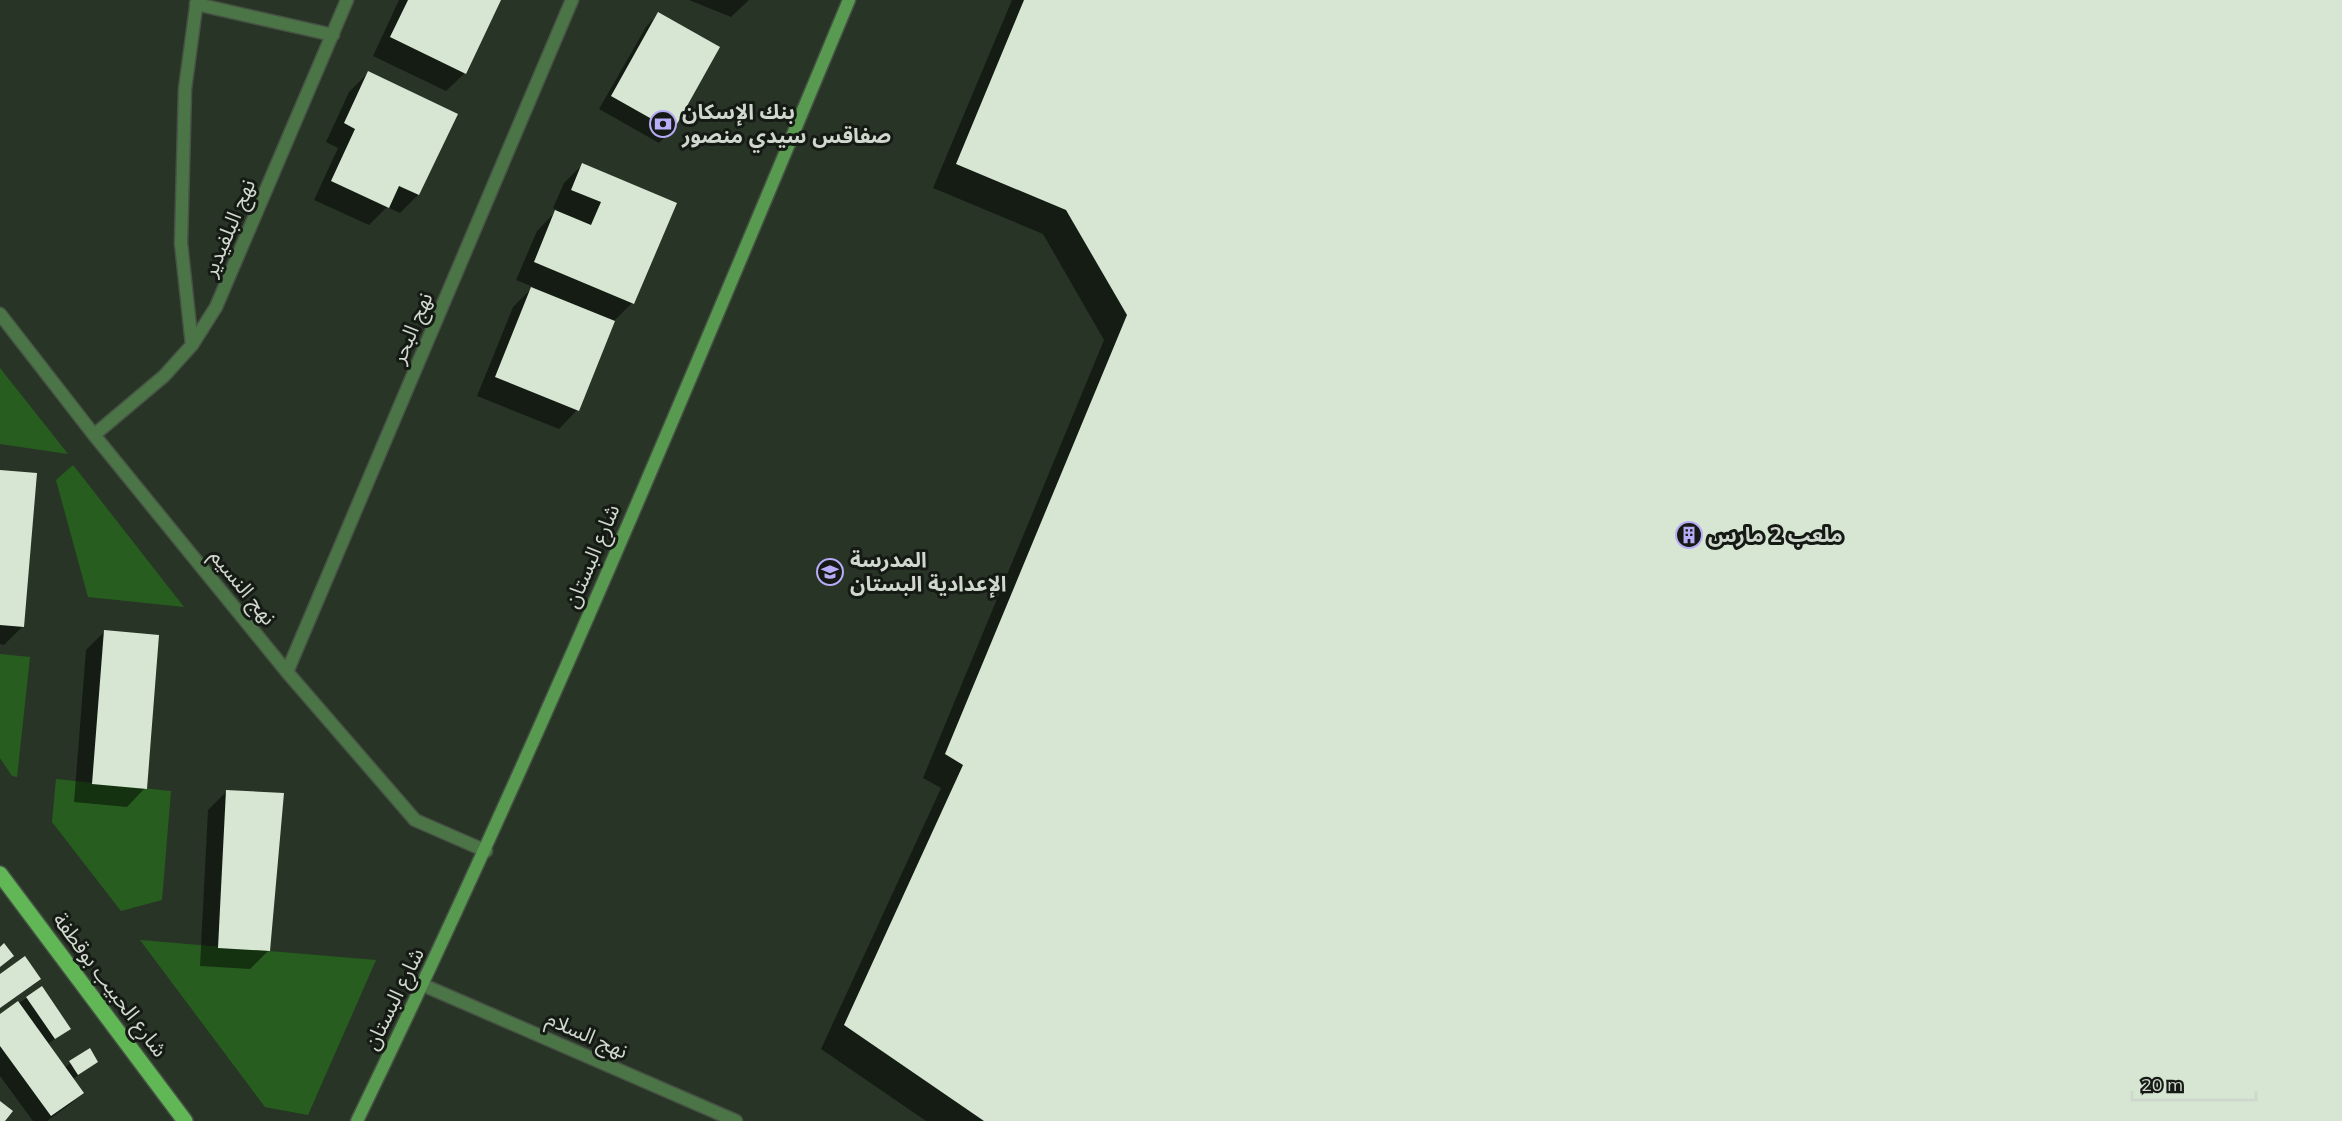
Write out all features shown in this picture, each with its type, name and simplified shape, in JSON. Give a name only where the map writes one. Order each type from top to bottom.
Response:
[{"type":"main road","name":"شارع البستان","points":[[357,1121],[486,851],[724,300],[849,0]]},
{"type":"main road","name":"شارع الحبيب بوقطفة","points":[[0,874],[186,1121]]},
{"type":"street","name":"نهج البلفيدير","points":[[94,435],[164,376],[192,345],[216,307],[347,0]]},
{"type":"street","name":"نهج البحر","points":[[287,672],[572,0]]},
{"type":"street","points":[[192,345],[181,243],[185,89],[197,2],[333,34]]},
{"type":"street","name":"نهج النسيم","points":[[0,314],[94,435],[287,672],[415,820],[486,851]]},
{"type":"street","name":"نهج السلام","points":[[423,985],[736,1121]]},
{"type":"green space","points":[[0,368],[68,454],[0,444]]},
{"type":"green space","points":[[73,465],[184,607],[88,597],[56,480]]},
{"type":"green space","points":[[0,654],[30,657],[17,777],[12,776],[0,758]]},
{"type":"green space","points":[[56,779],[171,791],[162,900],[121,911],[52,822]]},
{"type":"green space","points":[[140,940],[376,960],[308,1115],[265,1107]]},
{"type":"building","points":[[408,0],[501,0],[466,74],[390,37]]},
{"type":"building","name":"ملعب 2 مارس","points":[[1024,0],[2342,0],[2342,1121],[984,1121],[844,1025],[963,765],[945,754],[1127,315],[1066,210],[956,164]]},
{"type":"building","points":[[658,12],[720,47],[673,131],[611,96]]},
{"type":"building","points":[[368,71],[458,114],[419,195],[399,186],[389,208],[331,181],[355,129],[344,123]]},
{"type":"building","points":[[582,163],[677,203],[634,304],[534,262],[555,210],[591,225],[601,202],[571,190]]},
{"type":"building","points":[[531,287],[615,321],[579,411],[495,377]]},
{"type":"building","points":[[0,470],[37,473],[24,627],[0,625]]},
{"type":"building","points":[[104,630],[159,635],[147,789],[92,784]]},
{"type":"building","points":[[226,790],[284,793],[270,951],[218,948]]},
{"type":"building","points":[[4,943],[14,956],[0,967],[0,947]]},
{"type":"building","points":[[25,956],[41,979],[0,1008],[0,974]]},
{"type":"building","points":[[42,986],[71,1029],[55,1039],[26,997]]},
{"type":"building","points":[[18,1001],[84,1093],[51,1116],[0,1046],[0,1014]]},
{"type":"building","points":[[90,1048],[98,1062],[78,1075],[69,1061]]},
{"type":"building","points":[[0,1101],[13,1111],[5,1121],[0,1121]]},
{"type":"place","name":"بنك الإسكان صفاقس سيدي منصور","points":[[663,124]]},
{"type":"place","name":"ملعب 2 مارس","points":[[1689,535]]},
{"type":"place","name":"المدرسة الإعدادية البستان","points":[[830,572]]}]
